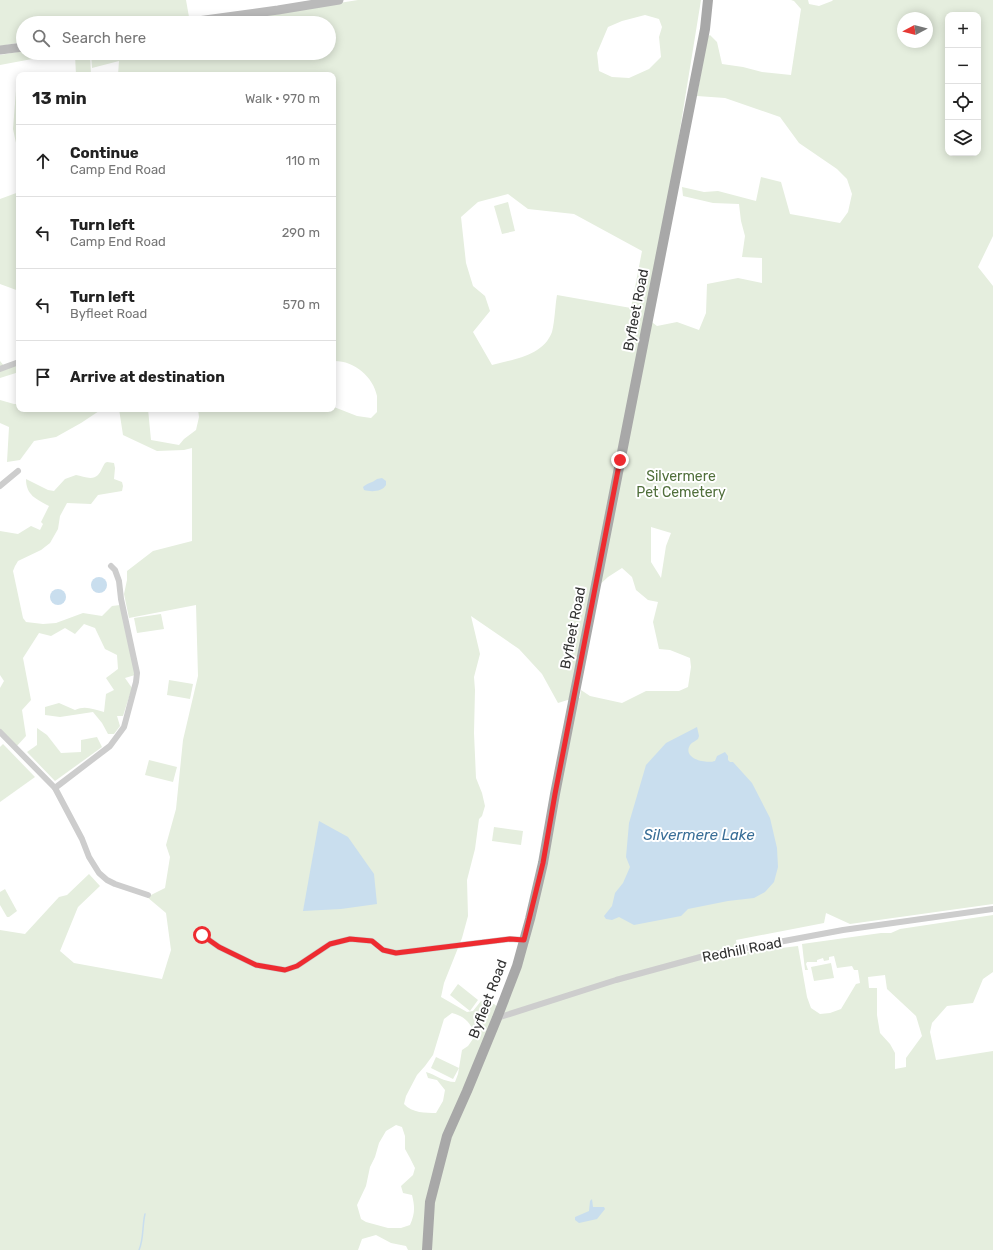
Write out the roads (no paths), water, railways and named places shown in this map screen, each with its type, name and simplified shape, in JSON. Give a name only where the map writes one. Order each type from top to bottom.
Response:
[{"type":"main road","points":[[234,16],[339,0]]},
{"type":"main road","name":"Byfleet Road","points":[[427,1250],[430,1202],[447,1136],[467,1091],[517,966],[543,863],[555,794],[702,44],[708,0]]},
{"type":"main road","points":[[0,50],[16,48]]},
{"type":"street","points":[[0,369],[16,363]]},
{"type":"street","points":[[0,486],[18,471]]},
{"type":"street","points":[[55,788],[110,746],[124,727],[136,682],[137,673],[121,599],[119,581],[115,570],[111,566]]},
{"type":"street","points":[[0,732],[55,788],[99,873],[109,882],[148,895]]},
{"type":"street","name":"Redhill Road","points":[[497,1018],[609,983],[704,956],[843,930],[993,909]]},
{"type":"street","points":[[202,935],[225,950],[256,965],[285,970],[297,966],[330,944],[350,939],[372,941],[383,950],[396,953],[510,939],[524,940]]},
{"type":"water","points":[[382,478],[386,481],[386,485],[382,489],[373,491],[364,490],[363,487],[377,479]]},
{"type":"water","points":[[99,577],[105,579],[107,585],[105,591],[99,593],[93,591],[91,585],[93,579]]},
{"type":"water","points":[[58,589],[64,591],[66,597],[64,603],[58,605],[52,603],[50,597],[52,591]]},
{"type":"water","name":"Silvermere Lake","points":[[697,727],[699,736],[698,739],[690,745],[688,750],[689,754],[701,761],[711,762],[715,761],[717,756],[725,752],[728,756],[728,760],[733,762],[752,783],[770,818],[777,848],[778,867],[774,882],[765,892],[754,898],[728,901],[688,909],[681,916],[634,925],[619,917],[612,920],[606,919],[604,916],[612,906],[615,893],[623,883],[630,867],[626,857],[629,823],[646,765],[666,743]]},
{"type":"water","points":[[319,821],[348,837],[374,874],[377,904],[341,909],[303,911]]},
{"type":"water","points":[[592,1199],[593,1207],[604,1207],[605,1209],[597,1219],[579,1223],[575,1220],[575,1217],[589,1211],[590,1201]]},
{"type":"waterway","points":[[139,1250],[142,1241],[145,1214]]},
{"type":"park label","name":"Silvermere Pet Cemetery","points":[[681,484]]}]
